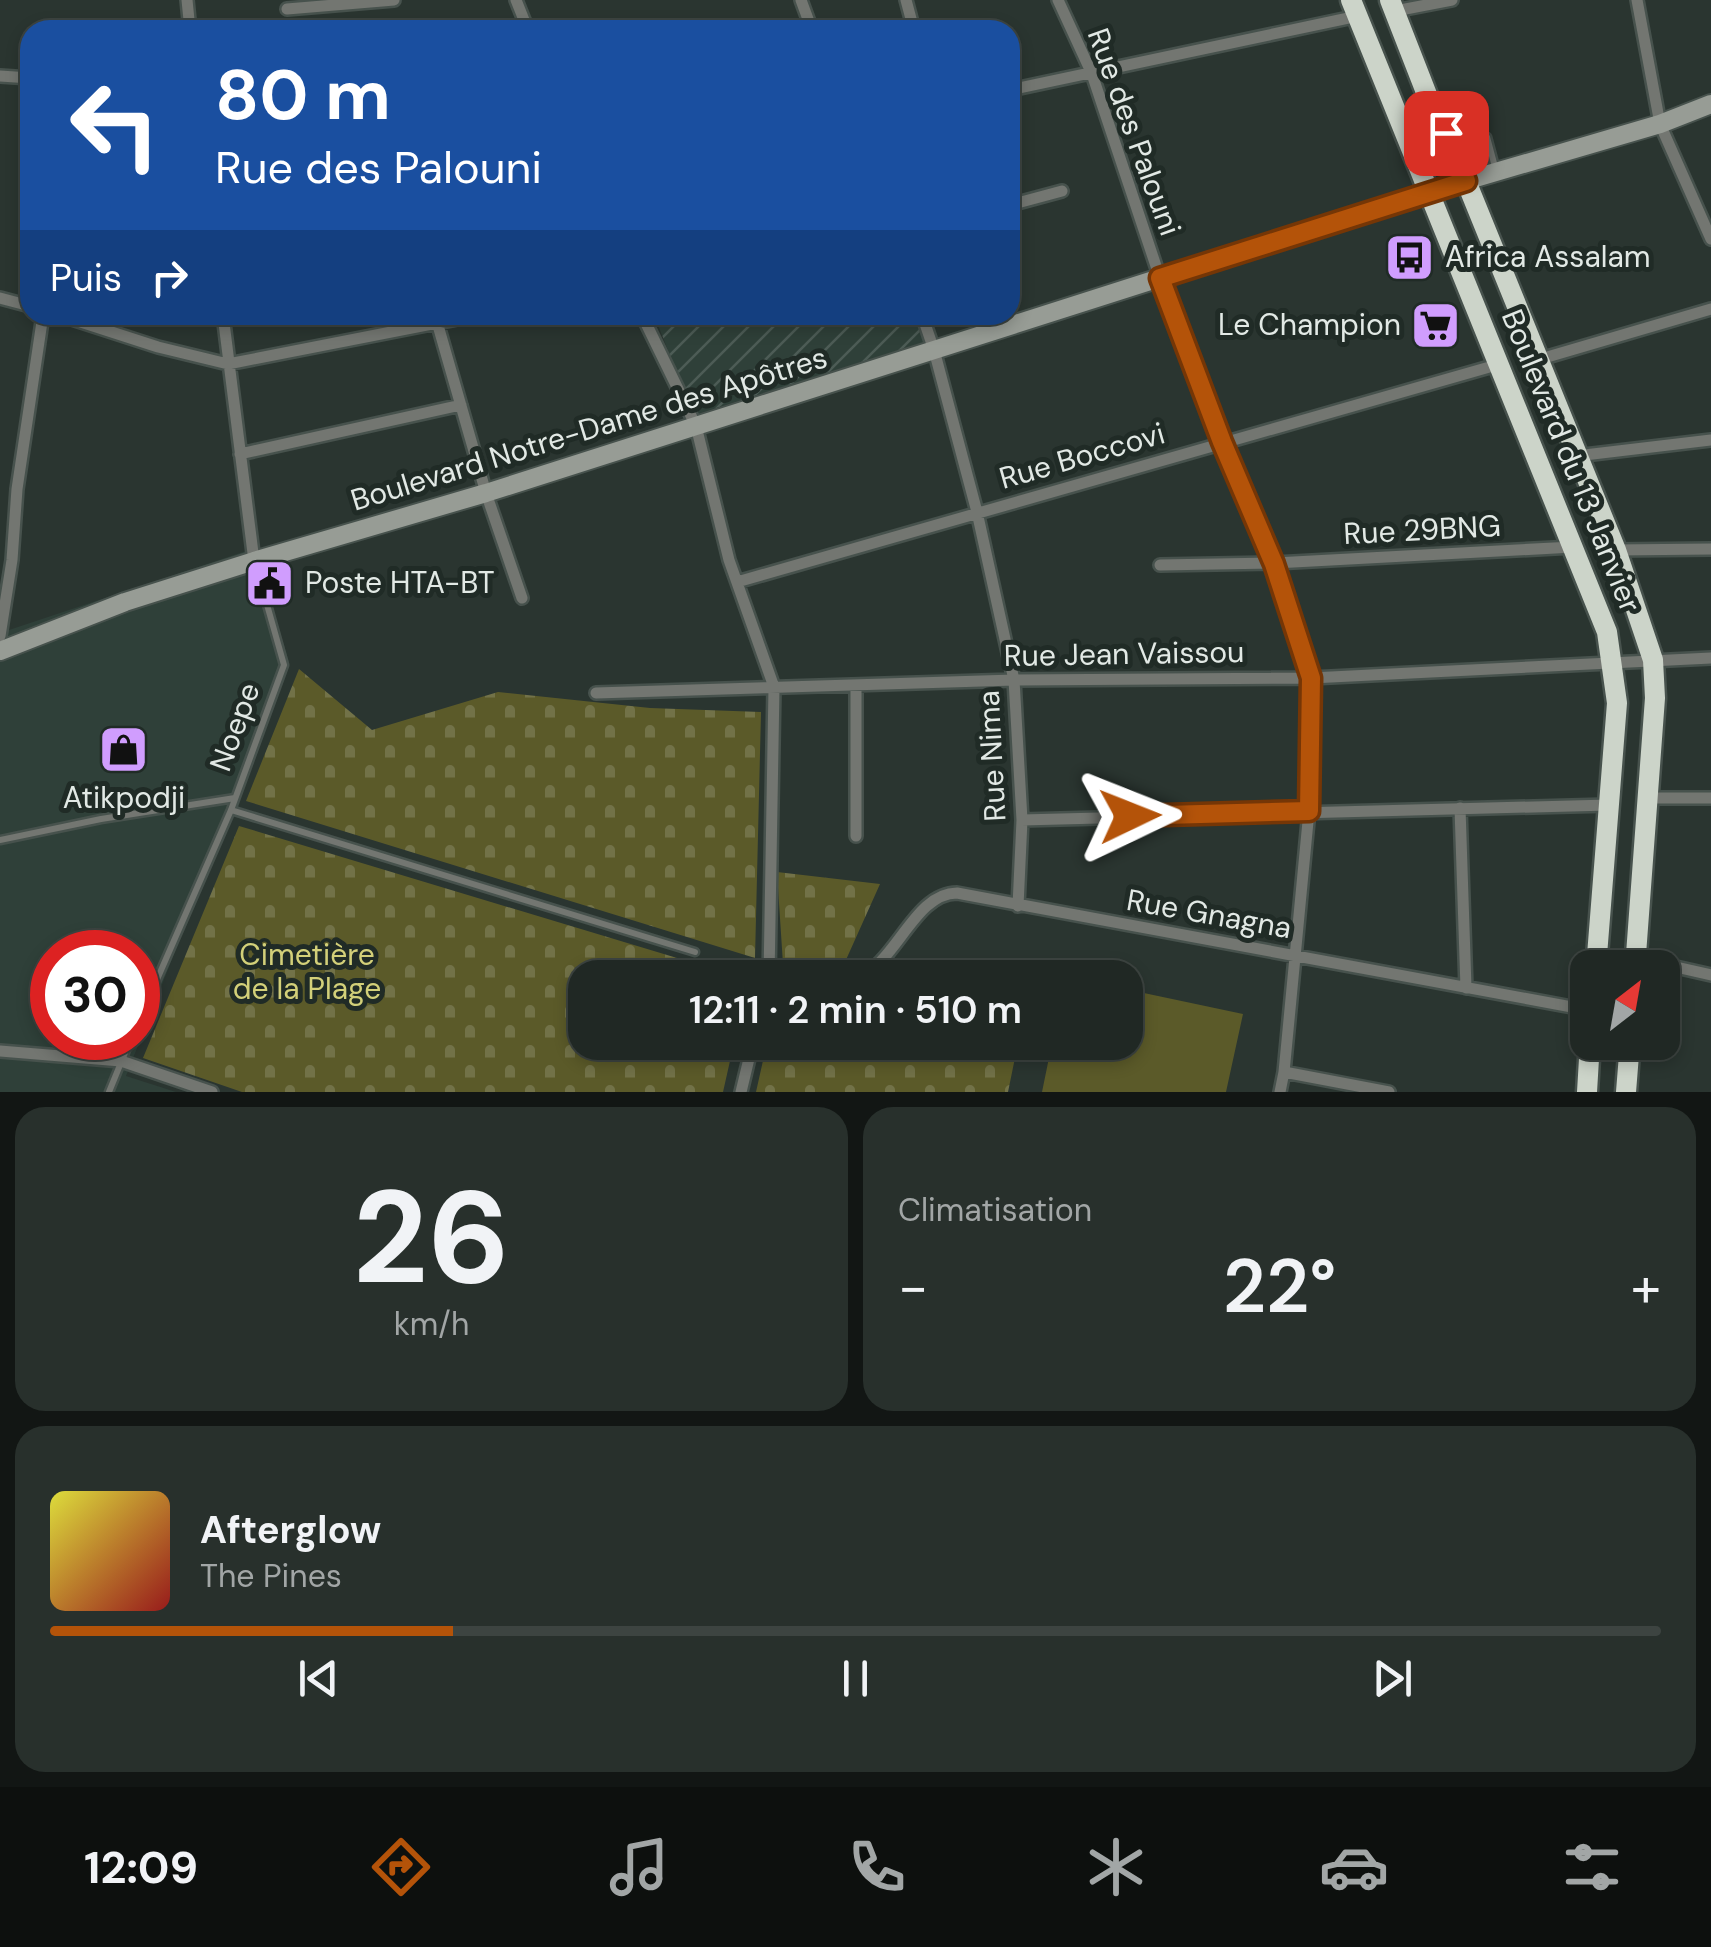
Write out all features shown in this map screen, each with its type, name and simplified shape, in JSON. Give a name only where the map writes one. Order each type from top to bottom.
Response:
[{"type":"highway","name":"Boulevard du 13 Janvier","points":[[1393,6],[1616,550],[1653,660],[1655,698],[1636,950]]},
{"type":"highway","name":"Boulevard du 13 Janvier","points":[[1354,8],[1608,632],[1618,703],[1597,950]]},
{"type":"highway","points":[[1587,1092],[1589,1060]]},
{"type":"highway","points":[[1626,1092],[1629,1060]]},
{"type":"street","points":[[287,9],[394,0]]},
{"type":"street","name":"Rue des Palouni","points":[[1058,0],[1092,74],[1160,278],[1222,442],[1274,564],[1311,678],[1309,811],[1280,1092]]},
{"type":"street","points":[[1393,6],[1452,0]]},
{"type":"street","points":[[1637,0],[1660,124],[1711,239]]},
{"type":"street","points":[[1020,88],[1092,74],[1354,8]]},
{"type":"street","name":"Boulevard Notre-Dame des Apôtres","points":[[1020,323],[1466,181],[1660,124],[1711,104]]},
{"type":"street","points":[[1020,202],[1062,192]]},
{"type":"street","points":[[1537,360],[1711,309]]},
{"type":"street","points":[[0,636],[42,325]]},
{"type":"street","points":[[89,325],[228,364],[409,325]]},
{"type":"street","name":"Noepe","points":[[223,325],[254,561]]},
{"type":"street","points":[[439,325],[486,493],[522,598]]},
{"type":"street","points":[[647,325],[696,426],[729,560],[774,688],[769,960]]},
{"type":"street","name":"Rue Nima","points":[[925,325],[976,512],[1014,680],[1022,820],[1018,906]]},
{"type":"street","name":"Boulevard Notre-Dame des Apôtres","points":[[0,651],[124,602],[486,493],[1012,325]]},
{"type":"street","name":"Rue Boccovi","points":[[737,582],[1500,364]]},
{"type":"street","points":[[240,454],[462,405]]},
{"type":"street","points":[[1576,456],[1711,440]]},
{"type":"street","points":[[0,489],[17,489]]},
{"type":"street","name":"Rue 29BNG","points":[[1160,566],[1274,564],[1573,547]]},
{"type":"street","points":[[1616,550],[1711,549]]},
{"type":"street","name":"Rue Jean Vaissou","points":[[596,693],[1014,680],[1311,678],[1711,658]]},
{"type":"street","points":[[856,685],[856,836]]},
{"type":"street","points":[[1648,798],[1711,798]]},
{"type":"street","points":[[1022,820],[1609,805]]},
{"type":"street","points":[[1460,808],[1466,988]]},
{"type":"street","name":"Rue Gnagna","points":[[880,960],[930,903],[945,894],[957,893],[1570,1007]]},
{"type":"street","points":[[1680,970],[1711,975]]},
{"type":"street","points":[[0,1051],[120,1061],[212,1092]]},
{"type":"street","points":[[741,1092],[749,1060]]},
{"type":"street","points":[[1284,1072],[1388,1092]]},
{"type":"lane","points":[[1451,145],[1487,137],[1496,172]]},
{"type":"lane","name":"Noepe","points":[[160,973],[236,798],[284,664],[254,561]]},
{"type":"lane","points":[[0,840],[236,798]]},
{"type":"lane","points":[[231,810],[695,952]]},
{"type":"lane","points":[[109,1092],[120,1061]]},
{"type":"shaded area","points":[[658,325],[918,325],[924,342],[694,415]]},
{"type":"shaded area","points":[[255,548],[289,662],[160,990],[160,930],[30,930],[30,1060],[132,1060],[126,1076],[176,1092],[0,1092],[0,633]]},
{"type":"green space","points":[[299,669],[372,730],[498,692],[650,708],[761,712],[755,958],[246,801]]},
{"type":"green space","name":"Cimetière de la Plage","points":[[239,826],[684,960],[568,960],[568,1060],[730,1060],[723,1092],[242,1092],[149,1060],[160,1060],[160,1017]]},
{"type":"green space","points":[[777,872],[880,884],[846,960],[783,960]]},
{"type":"green space","points":[[1143,993],[1243,1014],[1226,1092],[1042,1092],[1049,1060],[1143,1060]]},
{"type":"green space","points":[[763,1060],[1015,1060],[1008,1092],[756,1092]]},
{"type":"place","name":"Africa Assalam","points":[[1410,257]]},
{"type":"place","name":"Le Champion","points":[[1436,325]]},
{"type":"place","name":"Poste HTA-BT","points":[[270,583]]},
{"type":"place","name":"Atikpodji","points":[[124,749]]},
{"type":"route","points":[[1130,816],[1309,811],[1311,678],[1274,564],[1222,442],[1160,278],[1466,181],[1446,133]]}]
